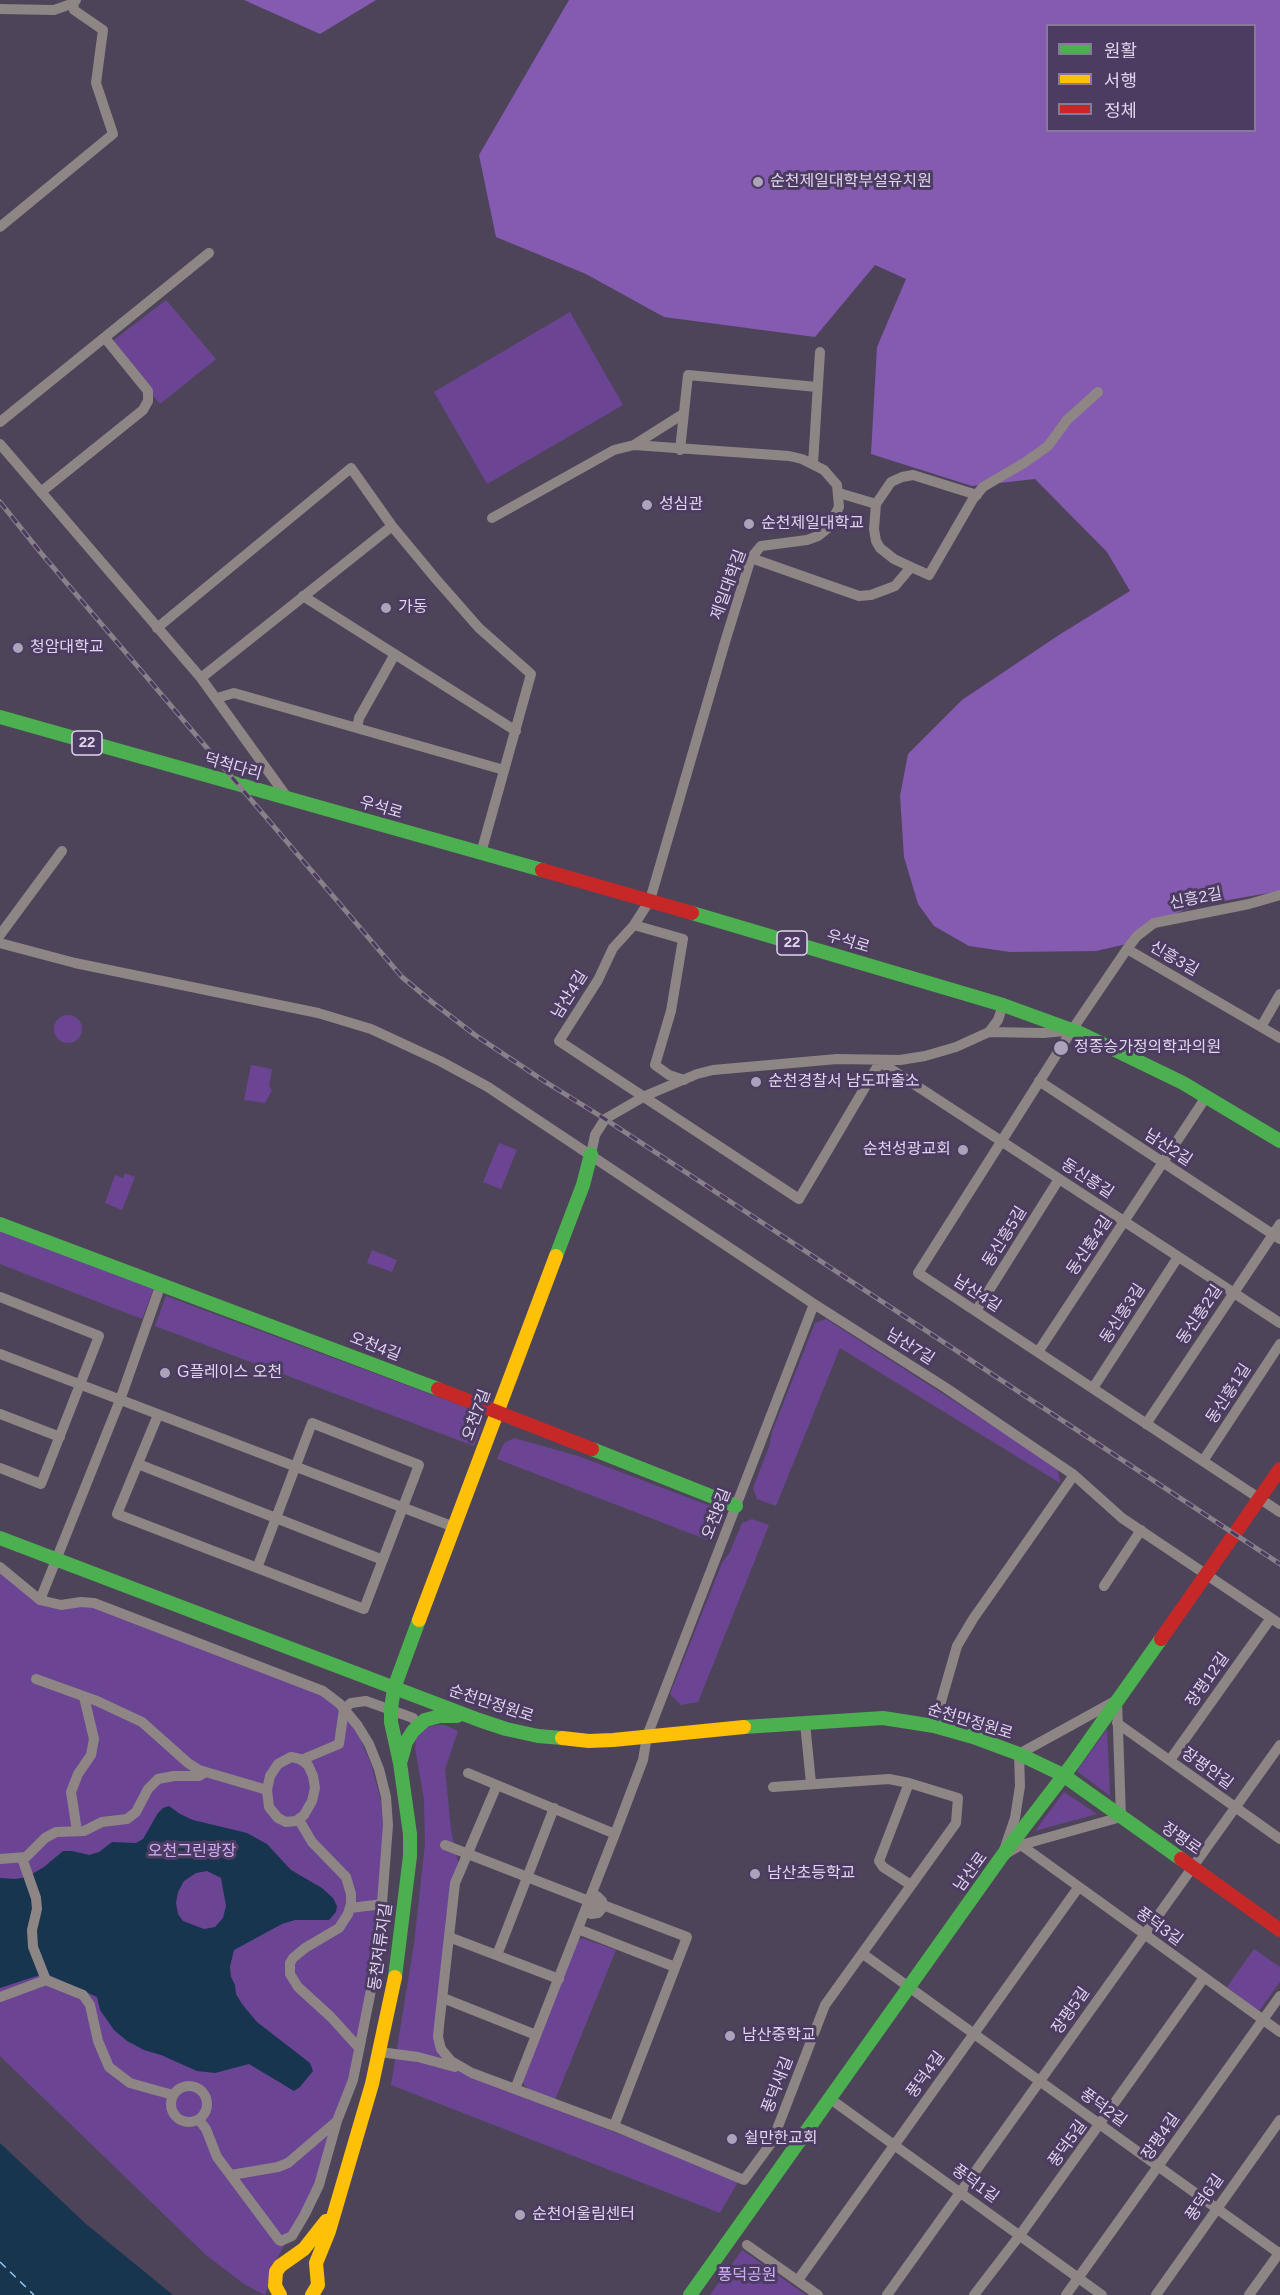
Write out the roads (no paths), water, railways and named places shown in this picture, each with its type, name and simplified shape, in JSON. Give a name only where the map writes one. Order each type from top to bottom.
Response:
[{"type":"main road","name":"덕척다리","points":[[0,717],[286,799]]},
{"type":"main road","name":"우석로","points":[[286,799],[650,900],[1003,1005],[1072,1030],[1131,1056],[1280,1141]]},
{"type":"main road","name":"오천7길","points":[[394,1688],[496,1411],[583,1185],[591,1154]]},
{"type":"main road","name":"오천4길","points":[[0,1224],[496,1411],[736,1506]]},
{"type":"main road","name":"남산로","points":[[690,2295],[1280,1469]]},
{"type":"main road","name":"순천만정원로","points":[[0,1538],[506,1729],[570,1740],[613,1740],[883,1718],[934,1726],[1019,1754],[1063,1775]]},
{"type":"main road","name":"동천저류지길","points":[[336,2206],[380,2052],[397,1964],[410,1856],[408,1812],[393,1733],[391,1709],[394,1688]]},
{"type":"main road","points":[[400,1763],[406,1742],[418,1725],[432,1717],[468,1716]]},
{"type":"main road","name":"장평로","points":[[1063,1775],[1280,1930]]},
{"type":"main road","points":[[280,2295],[275,2286],[276,2272],[280,2265],[292,2259],[315,2237],[336,2206]]},
{"type":"main road","points":[[317,2286],[316,2263],[336,2206]]},
{"type":"main road","points":[[292,2259],[306,2260],[317,2286]]},
{"type":"street","points":[[0,9],[54,10],[74,1],[74,10],[103,30],[96,83],[113,134],[0,227]]},
{"type":"street","points":[[0,422],[209,253]]},
{"type":"street","points":[[40,492],[143,410],[148,401],[148,391],[105,339]]},
{"type":"street","points":[[813,464],[820,352]]},
{"type":"street","points":[[680,450],[688,375],[818,387]]},
{"type":"street","points":[[977,495],[914,475],[891,482],[876,504],[874,529],[876,541],[880,548],[894,559],[930,575],[983,487],[1048,446],[1067,420],[1098,392]]},
{"type":"street","points":[[492,518],[614,450],[634,445],[683,414]]},
{"type":"street","points":[[0,444],[201,678],[286,799]]},
{"type":"street","points":[[634,445],[789,456],[813,464],[832,477],[839,493],[876,504]]},
{"type":"street","points":[[157,628],[351,468],[392,526],[479,628],[531,674],[481,853]]},
{"type":"street","name":"제일대학길","points":[[634,926],[650,900],[751,558],[761,546],[799,542],[818,536],[828,528],[834,518],[839,507],[839,493]]},
{"type":"street","points":[[201,678],[392,526]]},
{"type":"street","points":[[751,558],[859,596],[871,595],[895,586],[911,567]]},
{"type":"street","points":[[303,596],[516,731]]},
{"type":"street","points":[[357,728],[359,718],[395,654]]},
{"type":"street","points":[[217,698],[234,693],[504,770]]},
{"type":"street","points":[[0,935],[62,851]]},
{"type":"street","name":"신흥2길","points":[[1126,949],[1137,936],[1154,923],[1249,904],[1280,895]]},
{"type":"street","points":[[634,926],[683,939],[671,1011],[657,1051],[655,1065],[669,1075],[684,1080]]},
{"type":"street","name":"남산4길","points":[[634,926],[613,948],[598,980],[559,1041],[800,1199],[880,1061]]},
{"type":"street","name":"남산7길","points":[[0,943],[75,963],[318,1013],[370,1029],[469,1077],[591,1154],[814,1304],[946,1388],[1074,1475],[1111,1509],[1275,1621]]},
{"type":"street","name":"신흥3길","points":[[1072,1030],[1126,949],[1280,1038]]},
{"type":"street","points":[[1261,1027],[1280,994]]},
{"type":"street","points":[[989,1032],[998,1020],[1003,1005]]},
{"type":"street","points":[[591,1154],[595,1135],[605,1119],[645,1096],[697,1074],[713,1070],[837,1059],[880,1061],[912,1059],[940,1053],[989,1032],[1043,1033],[1072,1030]]},
{"type":"street","name":"남산4길","points":[[1072,1030],[918,1273],[1280,1512]]},
{"type":"street","name":"동신흥길","points":[[880,1061],[1280,1323]]},
{"type":"street","name":"남산2길","points":[[1039,1081],[1276,1237]]},
{"type":"street","name":"동신흥4길","points":[[1038,1352],[1206,1097]]},
{"type":"street","name":"동신흥5길","points":[[976,1311],[1059,1179]]},
{"type":"street","name":"동신흥2길","points":[[1146,1424],[1234,1292],[1276,1237],[1280,1224]]},
{"type":"street","name":"동신흥3길","points":[[1093,1388],[1178,1257]]},
{"type":"street","points":[[40,1600],[120,1400],[161,1284]]},
{"type":"street","points":[[0,1297],[99,1336],[41,1484],[0,1468]]},
{"type":"street","name":"오천8길","points":[[647,1736],[814,1304]]},
{"type":"street","name":"동신흥1길","points":[[1203,1461],[1280,1344]]},
{"type":"street","points":[[0,1354],[454,1527]]},
{"type":"street","points":[[0,1414],[60,1437]]},
{"type":"street","points":[[158,1414],[117,1515],[364,1609],[419,1465],[312,1423],[257,1568]]},
{"type":"street","points":[[138,1464],[383,1560]]},
{"type":"street","points":[[934,1726],[957,1646],[973,1619],[1074,1475]]},
{"type":"street","points":[[1104,1586],[1141,1530]]},
{"type":"street","points":[[0,1567],[40,1600],[61,1605],[94,1603],[315,1687],[344,1709],[369,1744],[379,1769],[386,1797],[388,1825],[378,1955],[356,2072],[337,2121],[316,2193],[296,2231],[287,2238],[279,2240],[217,2157],[206,2129],[199,2120]]},
{"type":"street","name":"장평12길","points":[[1170,1760],[1275,1621]]},
{"type":"street","points":[[36,1679],[84,1696],[141,1722],[188,1763],[206,1772],[267,1790]]},
{"type":"street","points":[[77,1831],[71,1792],[78,1774],[91,1755],[94,1739],[84,1696]]},
{"type":"street","points":[[1117,1700],[1121,1817],[1021,1845],[1002,1856],[1015,1818],[1020,1786],[1019,1754],[1117,1700]]},
{"type":"street","points":[[302,1760],[339,1744],[344,1709],[351,1703],[366,1701],[391,1709],[413,1718],[418,1725]]},
{"type":"street","points":[[805,1723],[811,1783]]},
{"type":"street","name":"장평안길","points":[[1117,1723],[1280,1839]]},
{"type":"street","points":[[515,2089],[578,1929],[596,1903],[615,1834],[643,1760],[647,1736]]},
{"type":"street","name":"장평5길","points":[[887,2295],[1280,1745]]},
{"type":"street","points":[[291,1757],[302,1760],[310,1770],[315,1788],[312,1801],[299,1820],[286,1822],[278,1818],[269,1807],[267,1790],[270,1776],[278,1764],[291,1757]]},
{"type":"street","points":[[0,1859],[22,1858],[32,1853],[51,1834],[88,1829],[102,1822],[123,1820],[132,1816],[140,1808],[148,1789],[158,1779],[174,1776],[199,1776],[206,1772]]},
{"type":"street","points":[[468,1773],[615,1834]]},
{"type":"street","name":"풍덕새길","points":[[440,2044],[451,2061],[472,2073],[614,2126],[744,2180],[771,2142],[825,2005],[956,1823],[958,1798],[909,1782],[890,1779],[773,1787]]},
{"type":"street","points":[[909,1782],[879,1861],[883,1867],[911,1885]]},
{"type":"street","points":[[422,2058],[433,2054],[440,2044],[439,2026],[455,1883],[497,1785]]},
{"type":"street","points":[[497,1955],[554,1809]]},
{"type":"street","points":[[299,1820],[312,1842],[346,1877],[351,1894],[350,1908],[339,1928],[298,1952],[290,1963],[290,1970],[298,1987],[331,2017],[359,2048]]},
{"type":"street","points":[[445,1845],[687,1937],[614,2126]]},
{"type":"street","name":"풍덕3길","points":[[1021,1845],[1203,1979],[1280,2032]]},
{"type":"street","points":[[22,1858],[36,1898],[37,1909],[32,1930],[33,1947],[46,1980],[86,1998],[90,2005],[103,2058],[115,2074],[130,2083],[173,2095]]},
{"type":"street","name":"풍덕4길","points":[[798,2280],[1078,1888]]},
{"type":"street","points":[[350,1908],[383,1904]]},
{"type":"street","points":[[578,1929],[675,1967]]},
{"type":"street","points":[[449,1937],[559,1979]]},
{"type":"street","name":"풍덕2길","points":[[863,1954],[1280,2253]]},
{"type":"street","name":"풍덕5길","points":[[974,2295],[1100,2125],[1203,1979]]},
{"type":"street","points":[[0,1997],[46,1980]]},
{"type":"street","name":"장평4길","points":[[1066,2295],[1280,1996]]},
{"type":"street","points":[[443,1998],[536,2035]]},
{"type":"street","points":[[380,2052],[422,2058],[472,2073]]},
{"type":"street","points":[[188,2085],[200,2088],[204,2093],[208,2104],[207,2110],[199,2120],[187,2122],[176,2117],[171,2107],[173,2095],[182,2087],[188,2085]]},
{"type":"street","name":"풍덕1길","points":[[829,2098],[1102,2295]]},
{"type":"street","name":"풍덕6길","points":[[1156,2295],[1280,2120]]},
{"type":"street","points":[[231,2175],[278,2167],[288,2163],[337,2121]]},
{"type":"street","points":[[747,2245],[818,2295]]},
{"type":"street","points":[[1249,2295],[1280,2253]]},
{"type":"water","points":[[169,1806],[193,1820],[247,1833],[267,1844],[291,1870],[322,1888],[333,1898],[337,1906],[336,1912],[329,1920],[295,1920],[282,1924],[234,1950],[233,1954],[230,1967],[231,1977],[242,2004],[257,2022],[310,2063],[313,2071],[294,2091],[249,2064],[215,2073],[197,2071],[144,2050],[127,2041],[114,2030],[100,2010],[97,1997],[49,1975],[40,1975],[0,1988],[0,1878],[27,1877],[44,1867],[63,1851],[89,1855],[99,1852],[112,1842],[136,1843],[143,1839],[163,1808]],"holes":[[[207,1871],[221,1878],[226,1906],[223,1918],[215,1927],[204,1929],[183,1921],[178,1914],[176,1903],[178,1892],[184,1881],[196,1873]]]},
{"type":"water","points":[[0,2143],[86,2224],[173,2295],[0,2295]]},
{"type":"railway","points":[[0,502],[402,977],[432,1002],[475,1035],[544,1081],[1280,1564]]},
{"type":"place","name":"순천제일대학부설유치원","points":[[758,182]]},
{"type":"place","name":"성심관","points":[[647,505]]},
{"type":"place","name":"순천제일대학교","points":[[749,524]]},
{"type":"place","name":"가동","points":[[386,608]]},
{"type":"place","name":"청암대학교","points":[[18,648]]},
{"type":"place","name":"정종승가정의학과의원","points":[[1061,1048]]},
{"type":"place","name":"순천경찰서 남도파출소","points":[[756,1082]]},
{"type":"place","name":"순천성광교회","points":[[963,1150]]},
{"type":"place","name":"G플레이스 오천","points":[[165,1373]]},
{"type":"place","name":"남산초등학교","points":[[755,1874]]},
{"type":"place","name":"남산중학교","points":[[730,2036]]},
{"type":"place","name":"쉴만한교회","points":[[732,2139]]},
{"type":"place","name":"순천어울림센터","points":[[520,2215]]},
{"type":"park label","name":"오천그린광장","points":[[192,1852]]},
{"type":"park label","name":"풍덕공원","points":[[747,2276]]}]
